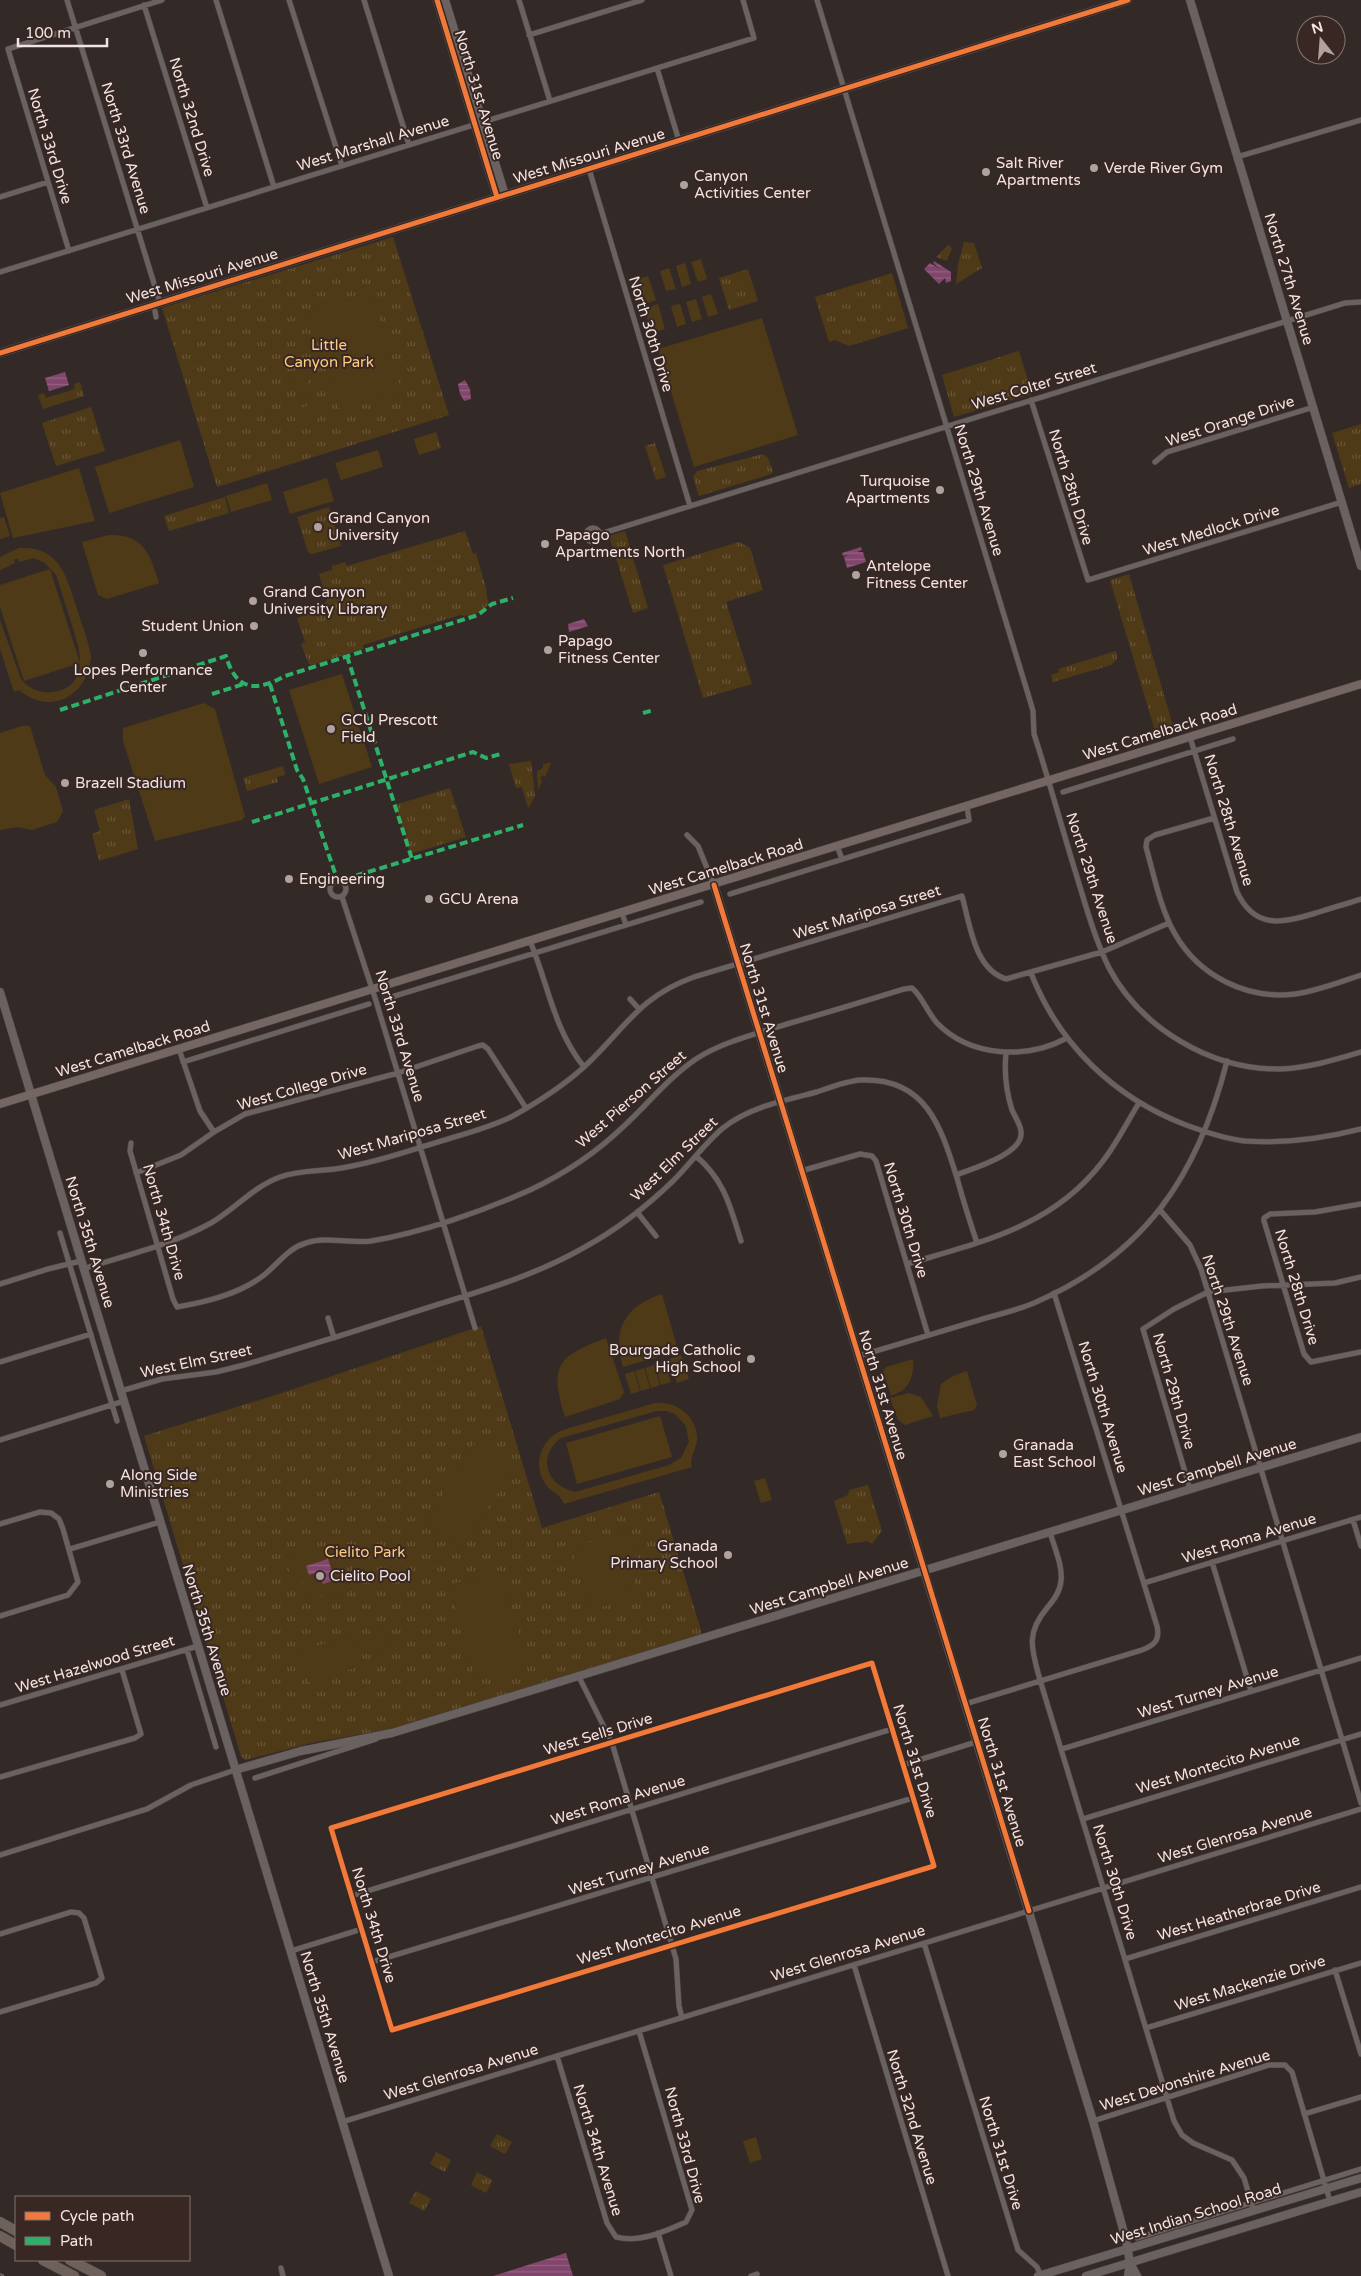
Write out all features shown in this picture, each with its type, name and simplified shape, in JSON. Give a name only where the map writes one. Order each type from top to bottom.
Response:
[{"type":"highway","points":[[0,2222],[15,2230]]},
{"type":"highway","points":[[0,2236],[15,2244]]},
{"type":"highway","points":[[45,2261],[74,2276]]},
{"type":"highway","points":[[72,2261],[101,2276]]},
{"type":"main road","name":"West Camelback Road","points":[[0,1104],[1361,684]]},
{"type":"street","name":"North 33rd Avenue","points":[[67,0],[160,303]]},
{"type":"street","points":[[75,27],[162,0]]},
{"type":"street","points":[[216,0],[274,187]]},
{"type":"street","points":[[290,0],[342,166]]},
{"type":"street","points":[[364,0],[409,145]]},
{"type":"street","name":"North 31st Avenue","points":[[437,0],[446,17],[501,196]]},
{"type":"street","name":"North 31st Avenue","points":[[445,0],[446,17]]},
{"type":"street","points":[[519,0],[550,101]]},
{"type":"street","points":[[529,35],[642,0]]},
{"type":"street","name":"West Marshall Avenue","points":[[0,272],[754,38],[743,0]]},
{"type":"street","name":"North 29th Avenue","points":[[817,0],[1033,711],[1034,734],[1089,918],[1102,952],[1128,996],[1156,1024],[1185,1046],[1227,1061],[1280,1069],[1313,1065],[1361,1052]]},
{"type":"street","name":"West Missouri Avenue","points":[[0,353],[1116,2],[1128,0]]},
{"type":"street","name":"North 27th Avenue","points":[[1190,0],[1361,566]]},
{"type":"street","name":"North 32nd Drive","points":[[144,5],[207,208]]},
{"type":"street","name":"North 33rd Drive","points":[[69,251],[8,49],[75,27]]},
{"type":"street","points":[[657,68],[678,141]]},
{"type":"street","points":[[1237,157],[1361,120]]},
{"type":"street","name":"North 30th Drive","points":[[588,169],[690,506]]},
{"type":"street","points":[[0,197],[48,182]]},
{"type":"street","name":"West Colter Street","points":[[600,534],[1345,303],[1361,302]]},
{"type":"street","name":"North 28th Drive","points":[[1031,400],[1088,580]]},
{"type":"street","name":"West Orange Drive","points":[[1155,462],[1167,452],[1314,407]]},
{"type":"street","name":"West Medlock Drive","points":[[1088,580],[1342,502]]},
{"type":"street","name":"North 28th Avenue","points":[[1190,736],[1237,892],[1247,909],[1267,920],[1283,922],[1361,899]]},
{"type":"street","name":"West Camelback Road","points":[[1063,792],[1233,739]]},
{"type":"street","name":"West Camelback Road","points":[[730,894],[969,820],[967,806]]},
{"type":"street","points":[[1214,818],[1155,835],[1147,840],[1146,847],[1169,923],[1183,947],[1198,964],[1220,980],[1247,990],[1270,994],[1295,994],[1361,975]]},
{"type":"street","name":"North 31st Avenue","points":[[687,835],[698,846],[714,885],[779,1103],[859,1356],[1093,2121],[1130,2262],[1136,2276]]},
{"type":"street","points":[[838,846],[842,859]]},
{"type":"street","name":"North 33rd Avenue","points":[[342,896],[373,990],[475,1328]]},
{"type":"street","name":"West Mariposa Street","points":[[0,1284],[48,1269],[70,1264],[82,1265],[158,1246],[187,1236],[214,1221],[250,1193],[281,1176],[357,1166],[486,1127],[526,1108],[558,1089],[584,1067],[639,1009],[682,982],[738,964],[962,896],[979,954],[987,968],[996,976],[1006,979],[1031,974],[1102,952],[1169,923]]},
{"type":"street","name":"West Camelback Road","points":[[385,999],[701,902]]},
{"type":"street","points":[[622,913],[626,925]]},
{"type":"street","points":[[530,942],[554,1015],[567,1043],[584,1067]]},
{"type":"street","points":[[452,965],[456,978]]},
{"type":"street","points":[[1031,974],[1047,1008],[1067,1038],[1108,1080],[1139,1103],[1164,1117],[1206,1132],[1243,1141],[1279,1142],[1324,1138],[1361,1129]]},
{"type":"street","name":"West Pierson Street","points":[[177,1307],[229,1294],[263,1276],[288,1252],[306,1242],[318,1240],[369,1241],[443,1222],[529,1190],[572,1167],[624,1127],[682,1069],[712,1050],[758,1033],[912,988],[928,1013],[950,1033],[974,1046],[1006,1052],[1023,1052],[1043,1048],[1067,1038]]},
{"type":"street","name":"North 35th Avenue","points":[[0,992],[389,2276]]},
{"type":"street","points":[[630,999],[639,1009]]},
{"type":"street","name":"West Camelback Road","points":[[183,1062],[369,1004]]},
{"type":"street","points":[[274,1020],[278,1032]]},
{"type":"street","name":"West College Drive","points":[[136,1173],[181,1156],[238,1117],[257,1110],[398,1074],[483,1045],[488,1049],[526,1108]]},
{"type":"street","points":[[179,1049],[200,1111],[214,1132]]},
{"type":"street","points":[[976,1244],[956,1175],[981,1166],[1003,1155],[1017,1145],[1020,1140],[1021,1132],[1006,1090],[1006,1052]]},
{"type":"street","points":[[859,1356],[1016,1309],[1054,1293],[1085,1276],[1119,1252],[1160,1210],[1185,1172],[1206,1132],[1217,1102],[1227,1061]]},
{"type":"street","name":"West Elm Street","points":[[121,1391],[168,1378],[230,1369],[510,1282],[586,1247],[637,1212],[672,1182],[726,1126],[746,1114],[844,1083],[860,1080],[878,1081],[901,1088],[920,1100],[937,1121],[956,1175]]},
{"type":"street","points":[[907,1264],[1001,1236],[1033,1221],[1075,1191],[1103,1161],[1139,1103]]},
{"type":"street","name":"North 34th Drive","points":[[131,1143],[130,1151],[136,1173],[177,1307]]},
{"type":"street","name":"North 30th Drive","points":[[800,1171],[860,1154],[872,1156],[876,1161],[928,1335]]},
{"type":"street","points":[[696,1156],[712,1172],[724,1190],[740,1241]]},
{"type":"street","name":"North 28th Drive","points":[[1361,1204],[1316,1212],[1270,1214],[1264,1218],[1264,1226],[1304,1354],[1311,1362],[1361,1352]]},
{"type":"street","name":"North 29th Avenue","points":[[1160,1210],[1190,1245],[1201,1269],[1361,1803]]},
{"type":"street","points":[[637,1212],[656,1236]]},
{"type":"street","name":"North 35th Avenue","points":[[60,1233],[117,1421]]},
{"type":"street","points":[[1208,1292],[1262,1286],[1335,1283],[1361,1277]]},
{"type":"street","name":"North 29th Drive","points":[[1190,1489],[1143,1329],[1174,1309],[1208,1292]]},
{"type":"street","name":"North 30th Avenue","points":[[1040,1680],[1142,1650],[1156,1643],[1158,1631],[1062,1311],[1054,1293]]},
{"type":"street","points":[[328,1318],[334,1338]]},
{"type":"street","points":[[0,1362],[91,1334]]},
{"type":"street","points":[[0,1440],[124,1401]]},
{"type":"street","name":"West Campbell Avenue","points":[[255,1778],[392,1734],[1361,1437]]},
{"type":"street","points":[[0,1524],[40,1512],[52,1513],[59,1520],[70,1549],[78,1582],[68,1595],[0,1616]]},
{"type":"street","name":"West Roma Avenue","points":[[1144,1583],[1361,1517]]},
{"type":"street","points":[[1353,1520],[1361,1546]]},
{"type":"street","points":[[70,1549],[160,1522]]},
{"type":"street","name":"North 30th Drive","points":[[1050,1532],[1060,1565],[1062,1580],[1058,1594],[1038,1620],[1032,1633],[1033,1654],[1040,1680],[1174,2121],[1182,2135],[1193,2143],[1232,2160],[1244,2178],[1252,2207]]},
{"type":"street","points":[[1212,1562],[1251,1692]]},
{"type":"street","name":"West Hazelwood Street","points":[[0,1704],[122,1670],[198,1646]]},
{"type":"street","points":[[187,1650],[216,1747]]},
{"type":"street","name":"West Turney Avenue","points":[[1062,1749],[1361,1658]]},
{"type":"street","name":"North 31st Drive","points":[[872,1663],[934,1866]]},
{"type":"street","name":"West Sells Drive","points":[[331,1828],[872,1663]]},
{"type":"street","points":[[0,1776],[141,1734],[122,1670]]},
{"type":"street","points":[[579,1677],[612,1743],[632,1809],[676,1959],[679,2006],[682,2018]]},
{"type":"street","points":[[965,1704],[1040,1680]]},
{"type":"street","name":"West Roma Avenue","points":[[351,1896],[892,1729]]},
{"type":"street","name":"West Campbell Avenue","points":[[0,1855],[147,1809],[191,1785],[235,1770],[300,1751],[392,1734]]},
{"type":"street","name":"West Montecito Avenue","points":[[1083,1819],[1361,1734]]},
{"type":"street","points":[[903,1764],[976,1742]]},
{"type":"street","name":"West Turney Avenue","points":[[372,1962],[914,1798]]},
{"type":"street","name":"West Glenrosa Avenue","points":[[342,2122],[1361,1809]]},
{"type":"street","name":"North 34th Drive","points":[[331,1828],[392,2030]]},
{"type":"street","name":"West Montecito Avenue","points":[[392,2030],[934,1866]]},
{"type":"street","name":"West Heatherbrae Drive","points":[[1125,1959],[1361,1887]]},
{"type":"street","points":[[0,1934],[70,1912],[79,1912],[84,1918],[101,1974],[101,1981],[0,2012]]},
{"type":"street","points":[[291,1951],[362,1929]]},
{"type":"street","name":"North 31st Drive","points":[[924,1943],[1018,2250],[1037,2267],[1040,2276]]},
{"type":"street","name":"West Mackenzie Drive","points":[[1146,2028],[1361,1962]]},
{"type":"street","name":"North 32nd Avenue","points":[[854,1965],[948,2276]]},
{"type":"street","points":[[1335,1970],[1361,2054]]},
{"type":"street","name":"North 33rd Drive","points":[[639,2031],[692,2210],[686,2222],[658,2233]]},
{"type":"street","name":"North 34th Avenue","points":[[557,2056],[607,2223],[616,2237],[630,2240],[658,2233]]},
{"type":"street","name":"West Devonshire Avenue","points":[[1093,2121],[1167,2099],[1275,2063],[1285,2065],[1292,2072],[1304,2114]]},
{"type":"street","points":[[1330,2201],[1304,2114],[1361,2097]]},
{"type":"street","name":"West Indian School Road","points":[[1040,2276],[1325,2184],[1361,2170]]},
{"type":"street","name":"West Indian School Road","points":[[1325,2184],[1361,2178]]},
{"type":"street","name":"West Indian School Road","points":[[1086,2276],[1361,2192]]},
{"type":"street","name":"West Indian School Road","points":[[1137,2238],[1252,2207]]},
{"type":"street","points":[[658,2233],[670,2276]]},
{"type":"street","name":"North 31st Avenue","points":[[1128,2276],[1130,2262]]},
{"type":"street","points":[[281,2268],[283,2276]]},
{"type":"green space","name":"Little Canyon Park","points":[[393,237],[449,415],[217,487],[162,308]]},
{"type":"green space","points":[[964,242],[974,243],[982,268],[956,284],[958,264]]},
{"type":"green space","points":[[948,245],[952,248],[947,261],[936,257]]},
{"type":"green space","points":[[701,259],[707,279],[698,282],[691,262]]},
{"type":"green space","points":[[685,263],[691,284],[682,287],[676,266]]},
{"type":"green space","points":[[669,268],[676,289],[666,291],[660,271]]},
{"type":"green space","points":[[748,269],[758,301],[729,310],[719,278]]},
{"type":"green space","points":[[892,273],[908,328],[849,346],[835,340],[829,342],[815,297]]},
{"type":"green space","points":[[648,276],[656,300],[643,305],[635,280]]},
{"type":"green space","points":[[371,293],[402,392],[340,411],[309,312]]},
{"type":"green space","points":[[711,294],[718,314],[708,317],[702,297]]},
{"type":"green space","points":[[696,299],[702,319],[692,322],[686,302]]},
{"type":"green space","points":[[658,304],[665,329],[652,333],[644,309]]},
{"type":"green space","points":[[680,304],[686,324],[677,327],[671,306]]},
{"type":"green space","points":[[762,318],[798,435],[694,467],[658,349]]},
{"type":"green space","points":[[1019,351],[1032,394],[954,417],[942,375]]},
{"type":"green space","points":[[305,373],[312,394],[299,398],[292,377]]},
{"type":"green space","points":[[80,382],[84,396],[43,409],[38,395],[44,393],[46,398],[75,389],[74,384]]},
{"type":"green space","points":[[313,404],[318,419],[308,422],[303,407]]},
{"type":"green space","points":[[267,406],[277,413],[280,425],[272,424],[265,415]]},
{"type":"green space","points":[[91,407],[105,451],[56,466],[42,423]]},
{"type":"green space","points":[[1361,424],[1361,484],[1349,488],[1332,433]]},
{"type":"green space","points":[[436,432],[441,448],[419,455],[414,439]]},
{"type":"green space","points":[[180,440],[194,487],[109,513],[95,467]]},
{"type":"green space","points":[[655,443],[666,477],[656,480],[645,446]]},
{"type":"green space","points":[[378,450],[383,467],[341,480],[335,463]]},
{"type":"green space","points":[[763,454],[768,458],[773,472],[771,474],[699,496],[693,477],[697,471]]},
{"type":"green space","points":[[79,468],[95,521],[13,538],[0,493]]},
{"type":"green space","points":[[327,478],[334,501],[290,514],[283,492]]},
{"type":"green space","points":[[267,483],[272,500],[231,512],[226,496]]},
{"type":"green space","points":[[225,497],[229,513],[169,531],[164,516]]},
{"type":"green space","points":[[329,507],[341,546],[312,554],[308,552],[297,517]]},
{"type":"green space","points":[[4,517],[10,536],[0,539],[0,518]]},
{"type":"green space","points":[[465,531],[473,554],[476,553],[487,592],[489,604],[486,607],[472,615],[460,615],[363,645],[363,649],[309,664],[301,644],[305,642],[297,618],[324,608],[323,605],[327,600],[319,574],[332,570],[332,566],[345,562],[347,566]]},
{"type":"green space","points":[[625,531],[648,608],[633,613],[609,536]]},
{"type":"green space","points":[[109,535],[130,538],[138,542],[148,555],[159,583],[107,599],[98,595],[82,542]]},
{"type":"green space","points":[[739,542],[750,548],[763,590],[726,602],[752,684],[703,698],[663,565]]},
{"type":"green space","points":[[19,548],[43,552],[52,557],[59,565],[64,573],[86,636],[91,654],[89,668],[84,681],[67,698],[44,702],[31,698],[19,690],[14,692],[0,649],[0,620],[21,679],[24,683],[40,691],[54,692],[66,688],[74,681],[79,672],[79,651],[56,575],[45,563],[34,558],[19,562],[18,559],[20,558],[10,561],[14,560],[15,563],[0,570],[0,557]]},
{"type":"green space","points":[[50,569],[80,663],[24,681],[0,607],[0,585]]},
{"type":"green space","points":[[1129,574],[1173,726],[1155,731],[1110,580]]},
{"type":"green space","points":[[1116,651],[1117,659],[1111,665],[1053,682],[1051,675],[1059,672],[1058,669]]},
{"type":"green space","name":"GCU Prescott Field","points":[[342,674],[372,767],[319,784],[289,690]]},
{"type":"green space","points":[[204,703],[215,709],[245,816],[242,820],[155,841],[123,741],[123,728]]},
{"type":"green space","points":[[22,726],[30,726],[45,775],[56,787],[63,811],[57,822],[32,830],[18,827],[0,830],[0,733]]},
{"type":"green space","points":[[531,761],[535,796],[528,808],[522,787],[516,788],[509,764]]},
{"type":"green space","points":[[551,763],[545,777],[542,775],[540,779],[542,781],[538,790],[537,771],[543,768],[543,764]]},
{"type":"green space","points":[[283,766],[285,775],[277,777],[278,782],[247,791],[243,778]]},
{"type":"green space","points":[[450,788],[466,837],[410,854],[395,805]]},
{"type":"green space","points":[[129,799],[138,849],[99,861],[92,834],[100,831],[94,810]]},
{"type":"green space","points":[[662,1294],[677,1347],[676,1352],[623,1367],[619,1341],[624,1321],[630,1312],[639,1305]]},
{"type":"green space","name":"Cielito Park","points":[[481,1326],[542,1528],[659,1492],[702,1634],[390,1729],[316,1742],[245,1760],[241,1756],[144,1436],[288,1391]]},
{"type":"green space","points":[[606,1338],[624,1392],[620,1399],[565,1417],[558,1386],[558,1374],[561,1365],[567,1357],[577,1351]]},
{"type":"green space","points":[[681,1355],[689,1379],[677,1383],[669,1359]]},
{"type":"green space","points":[[913,1359],[913,1372],[909,1383],[897,1394],[891,1396],[883,1371],[886,1367]]},
{"type":"green space","points":[[665,1362],[671,1382],[661,1385],[655,1365]]},
{"type":"green space","points":[[654,1365],[660,1385],[651,1388],[645,1368]]},
{"type":"green space","points":[[644,1368],[650,1388],[641,1391],[635,1371]]},
{"type":"green space","points":[[634,1371],[640,1391],[631,1394],[625,1374]]},
{"type":"green space","points":[[967,1371],[977,1405],[974,1410],[940,1418],[937,1406],[941,1384],[953,1376]]},
{"type":"green space","points":[[909,1393],[921,1397],[933,1416],[905,1425],[898,1420],[890,1398]]},
{"type":"green space","points":[[655,1403],[671,1405],[685,1412],[694,1424],[697,1440],[691,1460],[692,1467],[564,1504],[561,1498],[546,1485],[539,1468],[539,1460],[545,1444],[566,1429]],"holes":[[[657,1411],[667,1411],[675,1414],[686,1426],[689,1442],[681,1458],[669,1465],[575,1492],[557,1484],[548,1470],[549,1454],[553,1446],[561,1438]]]},
{"type":"green space","points":[[660,1416],[672,1457],[577,1484],[566,1443]]},
{"type":"green space","points":[[475,1443],[514,1467],[463,1547],[425,1523]]},
{"type":"green space","points":[[765,1478],[772,1500],[761,1503],[754,1481]]},
{"type":"green space","points":[[868,1485],[882,1531],[872,1544],[867,1541],[847,1544],[834,1501],[848,1495],[849,1490]]},
{"type":"green space","points":[[629,1531],[638,1560],[634,1583],[628,1593],[618,1600],[589,1610],[572,1551],[574,1547]]},
{"type":"green space","name":"Cielito Pool","points":[[330,1548],[340,1580],[343,1580],[345,1588],[337,1590],[339,1597],[325,1601],[323,1595],[308,1599],[299,1570],[290,1573],[285,1559]]},
{"type":"green space","points":[[501,1570],[528,1664],[476,1679],[449,1585]]},
{"type":"green space","points":[[383,1624],[390,1648],[376,1652],[369,1629]]},
{"type":"green space","points":[[355,1634],[365,1665],[309,1682],[300,1651]]},
{"type":"green space","points":[[497,2134],[512,2142],[505,2154],[490,2146]]},
{"type":"green space","points":[[756,2137],[762,2159],[750,2163],[743,2141]]},
{"type":"green space","points":[[436,2152],[451,2160],[445,2172],[430,2164]]},
{"type":"green space","points":[[477,2172],[493,2180],[486,2193],[471,2185]]},
{"type":"green space","points":[[416,2191],[431,2199],[424,2211],[409,2203]]},
{"type":"shaded area","points":[[934,261],[951,272],[951,281],[946,283],[945,278],[939,284],[924,269],[930,263],[940,269],[933,263]]},
{"type":"shaded area","points":[[65,372],[69,385],[49,391],[45,378]]},
{"type":"shaded area","points":[[465,380],[470,389],[471,399],[464,401],[458,384]]},
{"type":"shaded area","points":[[861,547],[862,550],[857,552],[863,552],[866,562],[847,568],[844,557],[848,555],[843,556],[842,553]]},
{"type":"shaded area","points":[[584,619],[588,626],[569,632],[568,624]]},
{"type":"shaded area","points":[[328,1559],[335,1580],[323,1584],[319,1572],[309,1575],[306,1566]]},
{"type":"shaded area","points":[[566,2253],[573,2276],[493,2276]]},
{"type":"railway","points":[[0,2274],[4,2276]]},
{"type":"marked path","points":[[60,710],[226,656],[230,668],[241,682],[248,685],[265,685],[285,676],[478,615],[492,604],[513,598]]},
{"type":"marked path","points":[[347,656],[412,859]]},
{"type":"marked path","points":[[212,694],[244,684]]},
{"type":"marked path","points":[[270,684],[297,770],[303,779],[336,876]]},
{"type":"marked path","points":[[643,713],[654,710]]},
{"type":"marked path","points":[[252,822],[473,752],[486,758],[501,754]]},
{"type":"marked path","points":[[345,879],[523,825]]},
{"type":"cycle path","points":[[437,0],[497,197]]},
{"type":"cycle path","points":[[0,353],[1128,0]]},
{"type":"cycle path","points":[[714,885],[1029,1911]]},
{"type":"cycle path","points":[[872,1663],[934,1866],[392,2030],[331,1828],[872,1663]]},
{"type":"place","name":"Verde River Gym","points":[[1094,168]]},
{"type":"place","name":"Salt River Apartments","points":[[986,172]]},
{"type":"place","name":"Canyon Activities Center","points":[[684,185]]},
{"type":"place","name":"Turquoise Apartments","points":[[940,490]]},
{"type":"place","name":"Grand Canyon University","points":[[318,527]]},
{"type":"place","name":"Papago Apartments North","points":[[545,544]]},
{"type":"place","name":"Antelope Fitness Center","points":[[856,575]]},
{"type":"place","name":"Grand Canyon University Library","points":[[253,601]]},
{"type":"place","name":"Student Union","points":[[254,626]]},
{"type":"place","name":"Papago Fitness Center","points":[[548,650]]},
{"type":"place","name":"Lopes Performance Center","points":[[143,653]]},
{"type":"place","name":"GCU Prescott Field","points":[[331,729]]},
{"type":"place","name":"Brazell Stadium","points":[[65,783]]},
{"type":"place","name":"Engineering","points":[[289,879]]},
{"type":"place","name":"GCU Arena","points":[[429,899]]},
{"type":"place","name":"Bourgade Catholic High School","points":[[751,1359]]},
{"type":"place","name":"Granada East School","points":[[1003,1454]]},
{"type":"place","name":"Along Side Ministries","points":[[110,1484]]},
{"type":"place","name":"Granada Primary School","points":[[728,1555]]},
{"type":"place","name":"Cielito Pool","points":[[320,1576]]}]
